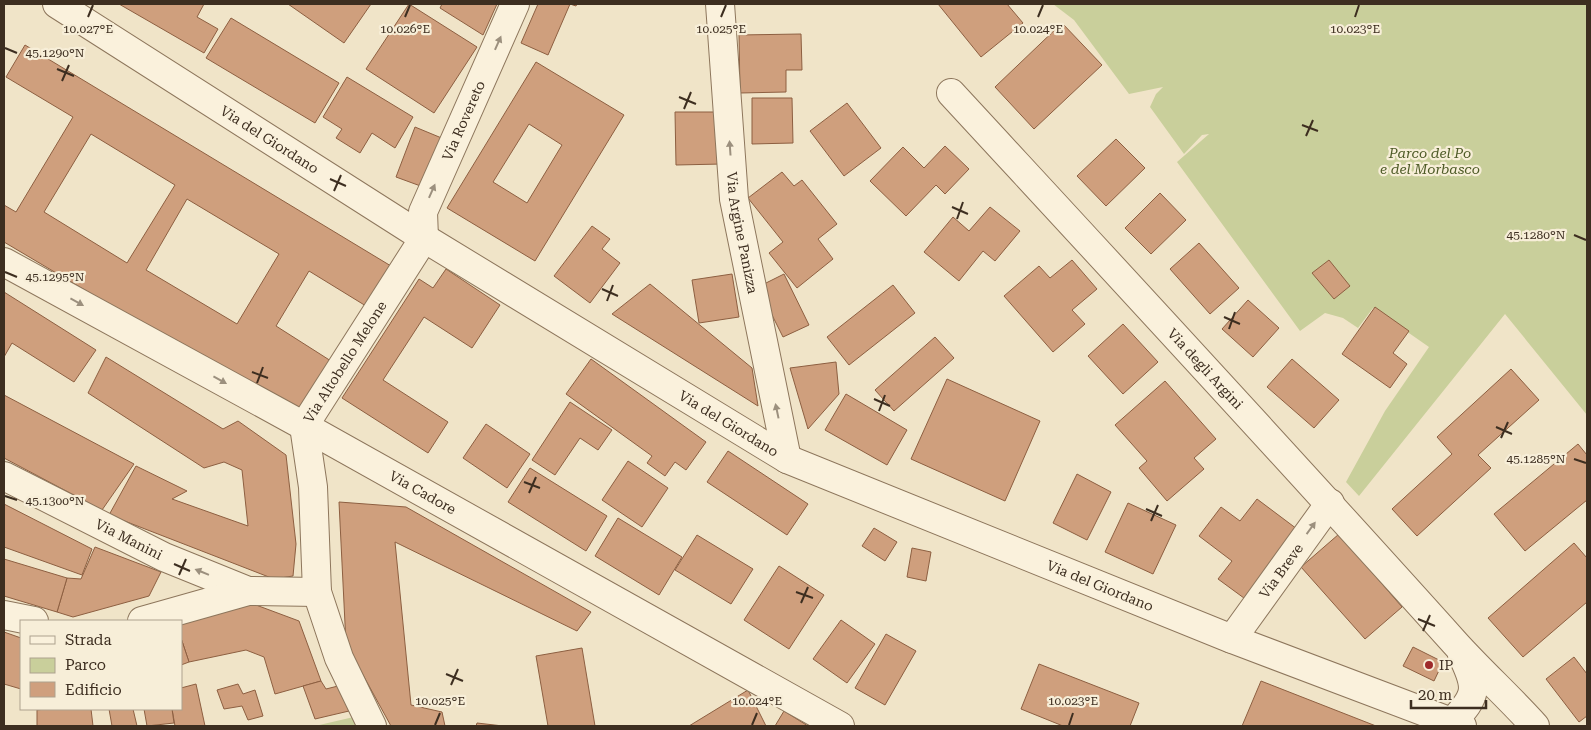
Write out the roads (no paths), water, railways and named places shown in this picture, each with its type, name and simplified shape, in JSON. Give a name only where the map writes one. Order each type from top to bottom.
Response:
[{"type":"street","name":"Via del Giordano","points":[[57,4],[424,238],[787,459],[1232,639],[1457,724]]},
{"type":"street","name":"Via Rovereto","points":[[424,238],[423,212],[515,4]]},
{"type":"street","name":"Via Argine Panizza","points":[[720,4],[734,199],[787,459]]},
{"type":"street","name":"Via degli Argini","points":[[951,93],[1330,503],[1457,645],[1506,693],[1535,726]]},
{"type":"street","name":"Via Altobello Melone","points":[[372,726],[339,658],[317,592],[313,487],[304,426],[424,238]]},
{"type":"street","name":"Via Cadore","points":[[4,262],[304,426],[840,726]]},
{"type":"street","name":"Via Manini","points":[[4,476],[164,557],[248,590],[317,592]]},
{"type":"street","name":"Via Breve","points":[[1232,639],[1330,503]]},
{"type":"street","points":[[145,620],[248,590]]},
{"type":"street","points":[[4,614],[30,620]]},
{"type":"street","name":"Via degli Argini","points":[[1457,645],[1470,672],[1475,691],[1457,724]]},
{"type":"place","name":"IP","points":[[1429,665]]},
{"type":"park label","name":"Parco del Po e del Morbasco","points":[[1430,162]]}]
